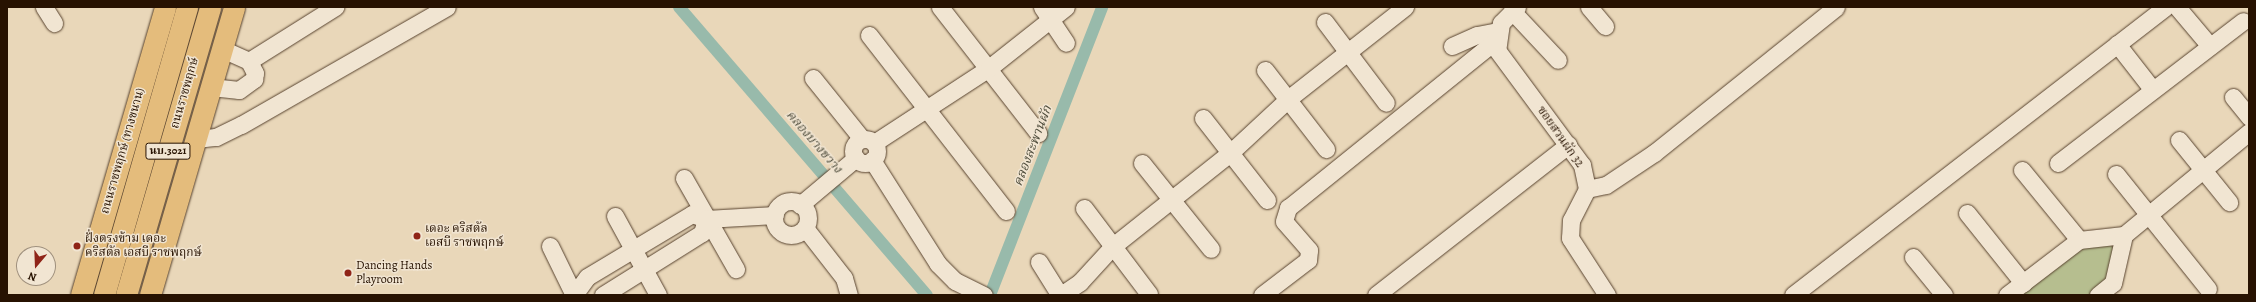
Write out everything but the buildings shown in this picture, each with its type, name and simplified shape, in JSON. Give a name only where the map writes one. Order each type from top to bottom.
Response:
[{"type":"main road","name":"ถนนราชพฤกษ์ (ทางขนาน)","points":[[81,295],[165,7]]},
{"type":"main road","points":[[178,40],[180,7]]},
{"type":"main road","name":"ถนนราชพฤกษ์","points":[[104,295],[187,7]]},
{"type":"main road","name":"ถนนราชพฤกษ์","points":[[126,295],[210,7]]},
{"type":"main road","name":"นบ.3021","points":[[150,295],[234,7]]},
{"type":"street","points":[[44,7],[54,23]]},
{"type":"street","points":[[196,139],[216,137],[241,125],[447,7]]},
{"type":"street","points":[[940,7],[989,68],[1038,134]]},
{"type":"street","points":[[813,78],[868,141],[877,152],[872,160],[864,163],[856,158],[854,145],[868,141],[930,110],[989,68],[1046,13],[1066,7]]},
{"type":"street","points":[[1039,262],[1060,295],[1080,282],[1113,246],[1171,197],[1231,152],[1288,99],[1404,7]]},
{"type":"street","points":[[1589,7],[1605,26]]},
{"type":"street","points":[[1607,295],[1570,238],[1571,220],[1587,189],[1606,185],[1654,152],[1836,7]]},
{"type":"street","points":[[1793,295],[2165,7]]},
{"type":"street","points":[[2177,7],[2210,46]]},
{"type":"street","points":[[249,61],[327,9]]},
{"type":"street","points":[[1262,295],[1308,260],[1309,250],[1284,221],[1288,208],[1497,36],[1515,9],[1558,60]]},
{"type":"street","points":[[1046,13],[1066,43]]},
{"type":"street","points":[[2058,163],[2243,21]]},
{"type":"street","points":[[1325,22],[1386,103]]},
{"type":"street","points":[[869,35],[930,110],[1006,211]]},
{"type":"street","points":[[1452,46],[1477,35],[1497,36]]},
{"type":"street","name":"ซอยสวนผัก 32","points":[[1497,36],[1503,60],[1582,165],[1587,189]]},
{"type":"street","points":[[2117,44],[2153,90]]},
{"type":"street","points":[[211,87],[232,91],[251,84],[255,73],[249,61],[222,49]]},
{"type":"street","points":[[1265,70],[1326,149]]},
{"type":"street","points":[[2233,97],[2249,117]]},
{"type":"street","points":[[1203,118],[1267,200]]},
{"type":"street","points":[[2007,295],[2079,240],[2124,235],[2249,132]]},
{"type":"street","points":[[2179,140],[2229,202]]},
{"type":"street","points":[[1376,295],[1568,145]]},
{"type":"street","points":[[800,205],[856,158]]},
{"type":"street","points":[[872,160],[938,264],[955,281],[981,294]]},
{"type":"street","points":[[1142,163],[1211,248]]},
{"type":"street","points":[[2022,170],[2079,240]]},
{"type":"street","points":[[2116,174],[2208,289]]},
{"type":"street","points":[[684,178],[736,269]]},
{"type":"street","points":[[805,228],[796,234],[785,234],[776,226],[775,215],[785,203],[800,205],[807,213],[805,228],[844,278],[849,295]]},
{"type":"street","points":[[1084,208],[1149,294]]},
{"type":"street","points":[[1968,213],[2023,283]]},
{"type":"street","points":[[550,246],[574,295],[587,277],[630,249],[692,214],[708,219],[775,215]]},
{"type":"street","points":[[615,216],[630,249],[658,295]]},
{"type":"street","points":[[603,295],[702,232],[708,219]]},
{"type":"street","points":[[2098,295],[2118,289],[2124,235]]},
{"type":"street","points":[[1913,257],[1944,295]]},
{"type":"green space","points":[[2124,235],[2113,283],[2098,295],[2007,295],[2079,240]]},
{"type":"waterway","name":"คลองบางขวาง","points":[[679,7],[927,295]]},
{"type":"waterway","name":"คลองสะพานผัก","points":[[990,295],[1102,7]]},
{"type":"place","name":"เดอะ คริสตัล เอสบี ราชพฤกษ์","points":[[417,236]]},
{"type":"place","name":"ฝั่งตรงข้าม เดอะ คริสตัล เอสบี ราชพฤกษ์","points":[[77,246]]},
{"type":"place","name":"Dancing Hands Playroom","points":[[348,273]]}]
